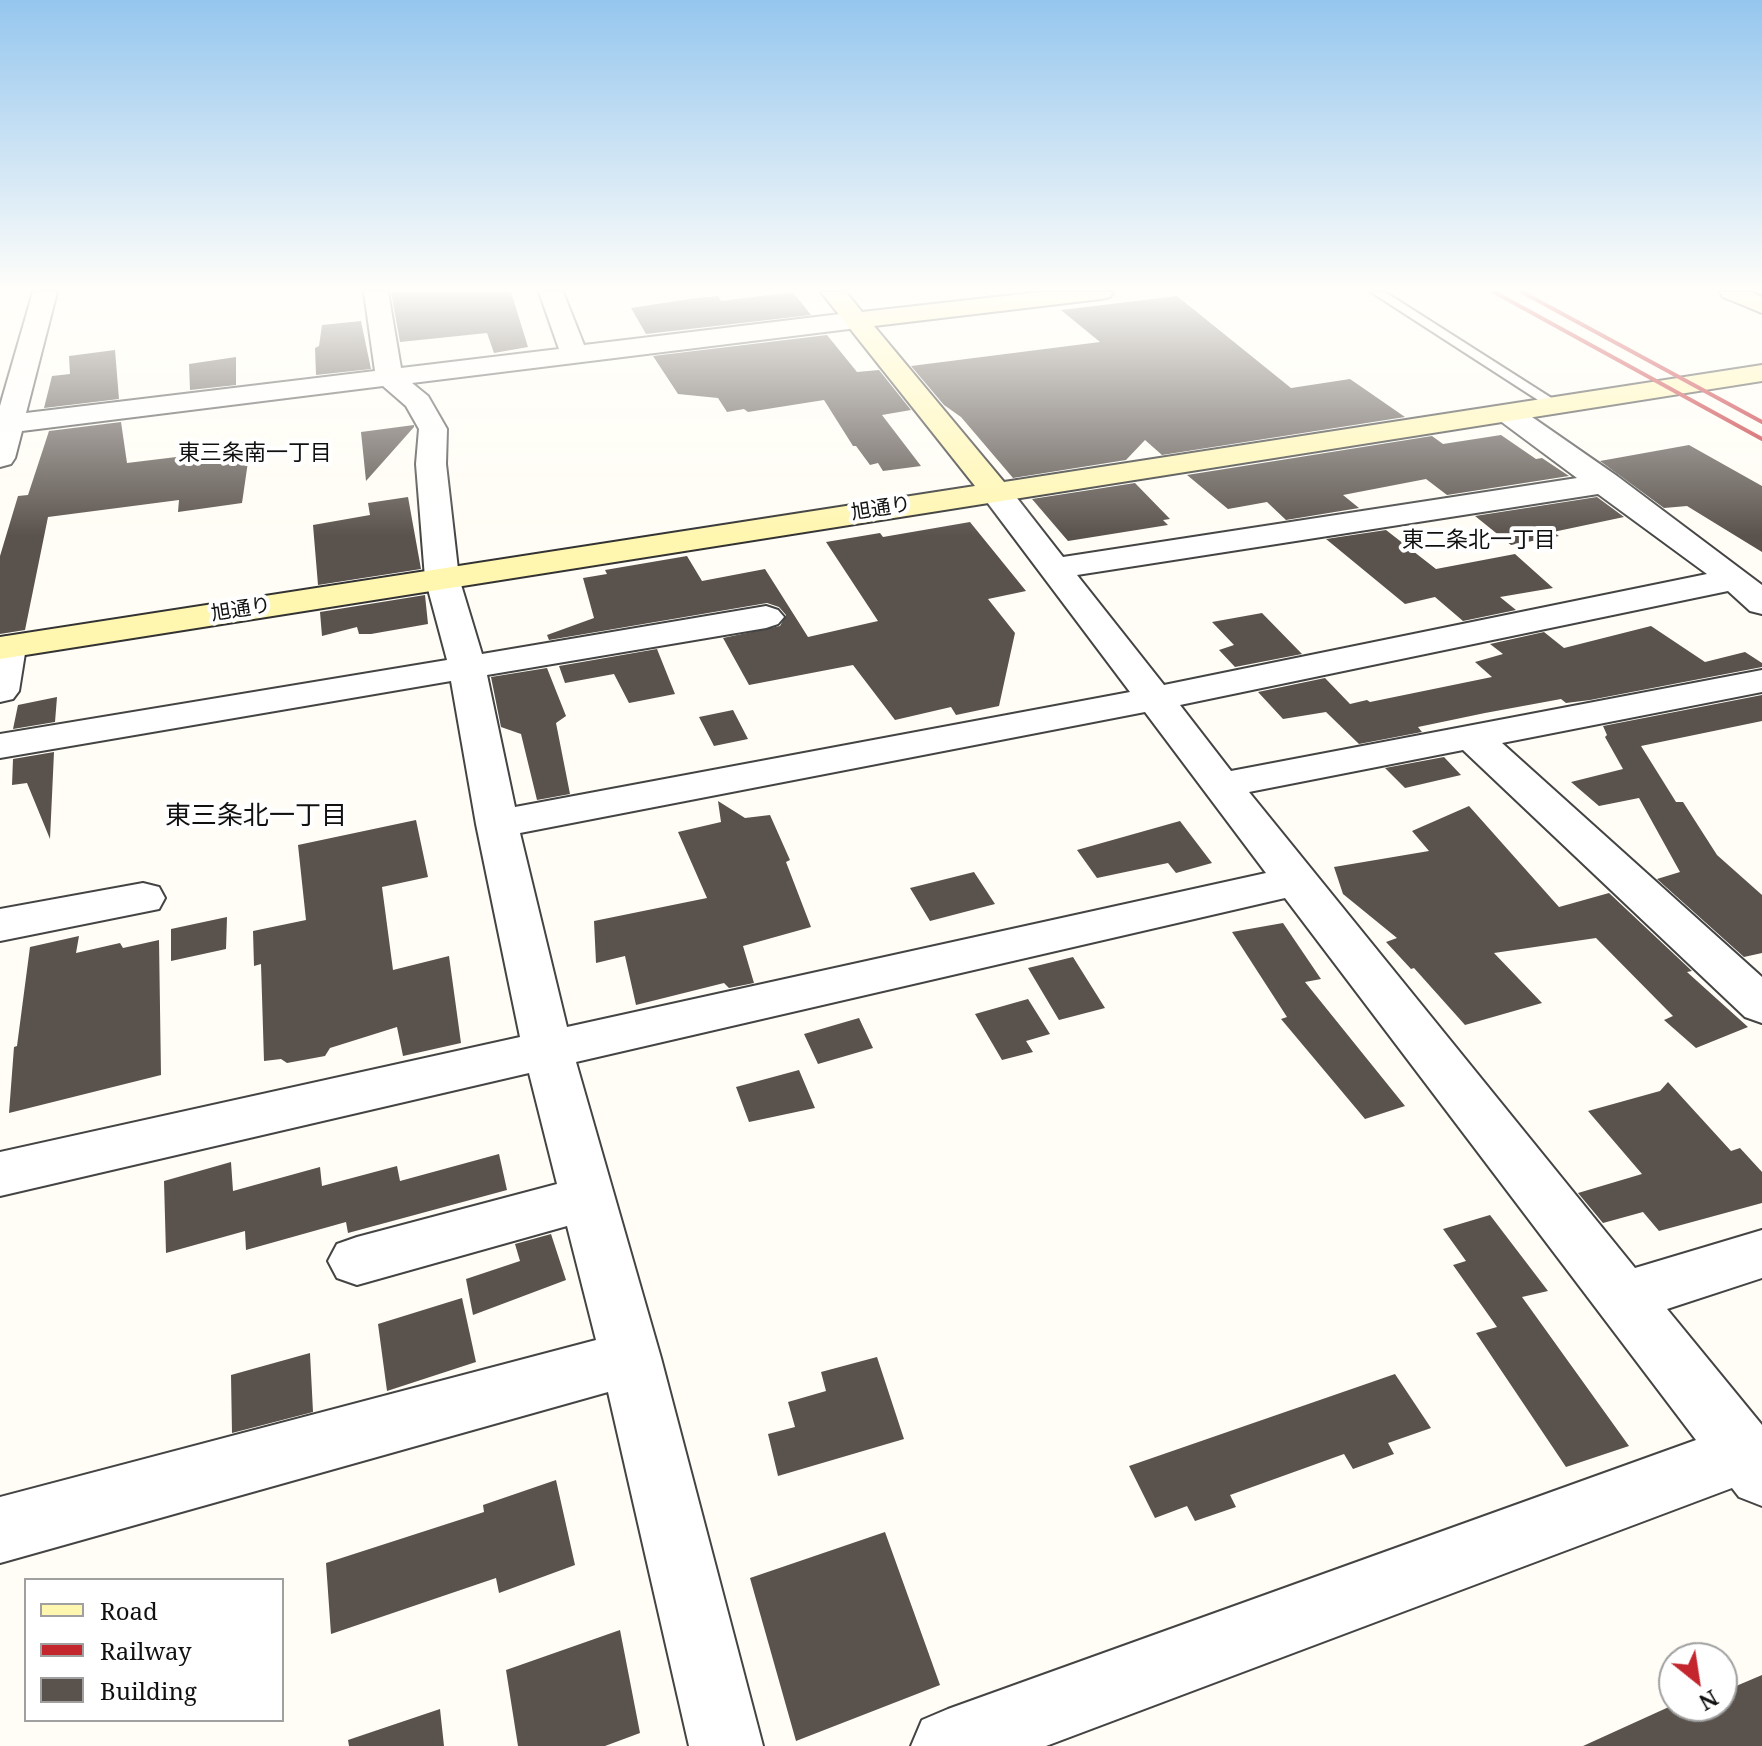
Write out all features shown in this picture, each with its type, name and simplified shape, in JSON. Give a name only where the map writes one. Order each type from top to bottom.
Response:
[{"type":"street","points":[[0,458],[23,373]]},
{"type":"street","points":[[388,373],[418,402],[433,429],[431,464],[442,578],[467,667],[497,824],[548,1051],[631,1358],[726,1746]]},
{"type":"street","points":[[9,424],[419,373]]},
{"type":"street","points":[[900,373],[1753,1464],[948,1746]]},
{"type":"street","name":"旭通り","points":[[4,647],[1759,373]]},
{"type":"street","points":[[1509,414],[1735,579],[1762,604]]},
{"type":"street","points":[[1053,569],[1606,483]]},
{"type":"street","points":[[497,824],[1154,699],[1735,579]]},
{"type":"street","points":[[0,746],[766,617]]},
{"type":"street","points":[[0,691],[4,647]]},
{"type":"street","points":[[1221,785],[1762,681]]},
{"type":"street","points":[[1472,737],[1762,1005]]},
{"type":"street","points":[[0,1174],[1295,881]]},
{"type":"street","points":[[0,925],[143,898]]},
{"type":"street","points":[[357,1261],[588,1198]]},
{"type":"street","points":[[1621,1298],[1762,1254]]},
{"type":"street","points":[[0,1530],[631,1358]]},
{"type":"lane","points":[[1506,373],[1557,406]]},
{"type":"building","points":[[117,373],[119,399],[44,408],[52,376]]},
{"type":"building","points":[[189,373],[236,373],[236,385],[190,390]]},
{"type":"building","points":[[664,373],[882,373],[911,410],[882,415],[921,466],[883,471],[878,463],[870,465],[853,446],[824,400],[748,412],[744,409],[727,412],[718,398],[678,394]]},
{"type":"building","points":[[917,373],[1273,373],[1291,388],[1350,379],[1405,417],[1162,455],[1145,440],[1126,460],[1013,478],[961,417],[944,405]]},
{"type":"building","points":[[121,422],[127,463],[250,448],[242,503],[178,512],[179,500],[48,517],[25,630],[0,634],[0,556],[18,496],[28,495],[49,431]]},
{"type":"building","points":[[414,427],[366,481],[361,432]]},
{"type":"building","points":[[1501,435],[1536,459],[1542,458],[1569,476],[1447,495],[1426,479],[1343,495],[1359,508],[1286,520],[1267,502],[1228,509],[1187,475],[1432,436],[1443,444]]},
{"type":"building","points":[[1689,445],[1762,486],[1762,552],[1687,506],[1664,508],[1600,461]]},
{"type":"building","points":[[1135,483],[1170,519],[1163,520],[1168,525],[1068,541],[1032,499]]},
{"type":"building","points":[[408,497],[421,569],[318,585],[313,525],[370,515],[368,503]]},
{"type":"building","points":[[1597,497],[1624,517],[1553,532],[1559,536],[1511,545],[1475,516]]},
{"type":"building","points":[[970,522],[1026,591],[988,599],[1015,633],[999,706],[956,715],[951,707],[895,720],[853,665],[749,685],[723,638],[780,626],[786,615],[779,607],[767,603],[549,640],[547,635],[594,618],[583,578],[607,574],[605,570],[687,556],[702,581],[765,569],[808,637],[878,621],[826,542],[880,533],[883,537]]},
{"type":"building","points":[[1386,530],[1436,569],[1515,554],[1553,588],[1500,597],[1516,610],[1463,621],[1435,597],[1405,604],[1326,539]]},
{"type":"building","points":[[425,595],[428,624],[371,634],[359,634],[357,627],[322,636],[320,612]]},
{"type":"building","points":[[1262,613],[1302,654],[1235,667],[1219,650],[1234,645],[1212,622]]},
{"type":"building","points":[[1651,626],[1705,662],[1745,652],[1762,663],[1762,667],[1590,700],[1566,703],[1561,699],[1485,713],[1418,727],[1422,732],[1359,744],[1326,712],[1283,719],[1258,692],[1325,678],[1350,704],[1370,702],[1492,677],[1475,662],[1503,654],[1490,644],[1544,632],[1564,648]]},
{"type":"building","points":[[657,649],[675,694],[629,703],[614,674],[565,683],[559,666]]},
{"type":"building","points":[[547,668],[566,716],[556,723],[570,794],[537,800],[521,734],[501,727],[491,677]]},
{"type":"building","points":[[1762,695],[1762,721],[1641,746],[1676,802],[1683,802],[1717,855],[1762,895],[1762,953],[1744,957],[1657,879],[1680,872],[1639,798],[1599,806],[1571,782],[1623,769],[1605,737],[1603,726]]},
{"type":"building","points":[[57,697],[55,722],[13,729],[18,705]]},
{"type":"building","points":[[733,710],[748,739],[714,746],[699,717]]},
{"type":"building","points":[[54,752],[50,839],[27,783],[12,785],[13,759]]},
{"type":"building","points":[[1444,757],[1461,775],[1405,788],[1385,768]]},
{"type":"building","points":[[718,801],[745,818],[770,815],[790,860],[786,862],[811,927],[743,946],[754,983],[729,988],[724,983],[636,1005],[625,956],[596,963],[594,921],[707,898],[678,832],[721,822]]},
{"type":"building","points":[[1469,806],[1559,907],[1609,893],[1692,971],[1687,972],[1748,1027],[1696,1048],[1664,1020],[1673,1016],[1596,938],[1494,953],[1542,1003],[1465,1025],[1386,942],[1397,938],[1343,894],[1334,867],[1429,851],[1412,831]]},
{"type":"building","points":[[416,820],[428,877],[382,887],[393,970],[449,956],[461,1043],[403,1056],[397,1027],[330,1048],[325,1056],[287,1063],[281,1059],[264,1061],[261,964],[254,966],[253,931],[306,920],[298,845]]},
{"type":"building","points":[[1180,821],[1212,863],[1176,873],[1168,863],[1097,878],[1077,850]]},
{"type":"building","points":[[974,872],[995,904],[930,921],[910,888]]},
{"type":"building","points":[[227,917],[226,949],[171,961],[171,929]]},
{"type":"building","points":[[1283,923],[1321,979],[1305,982],[1405,1106],[1365,1119],[1281,1019],[1287,1017],[1232,932]]},
{"type":"building","points":[[79,936],[76,953],[120,943],[123,948],[159,940],[161,1075],[9,1113],[14,1047],[17,1046],[30,947]]},
{"type":"building","points":[[1073,957],[1105,1008],[1059,1020],[1028,968]]},
{"type":"building","points":[[1028,999],[1050,1034],[1026,1041],[1033,1052],[1002,1060],[975,1014]]},
{"type":"building","points":[[859,1018],[873,1048],[818,1064],[804,1034]]},
{"type":"building","points":[[799,1070],[815,1108],[749,1122],[736,1087]]},
{"type":"building","points":[[1668,1082],[1731,1151],[1740,1148],[1762,1172],[1762,1203],[1659,1231],[1643,1212],[1603,1223],[1578,1193],[1642,1174],[1588,1111],[1660,1091]]},
{"type":"building","points":[[499,1154],[507,1190],[348,1233],[346,1222],[246,1250],[245,1231],[166,1253],[164,1181],[231,1162],[233,1191],[320,1167],[322,1186],[397,1166],[400,1181]]},
{"type":"building","points":[[1490,1215],[1548,1291],[1522,1297],[1629,1446],[1566,1467],[1476,1333],[1497,1327],[1453,1265],[1466,1261],[1443,1229]]},
{"type":"building","points":[[551,1234],[566,1280],[473,1315],[466,1279],[520,1261],[515,1244]]},
{"type":"building","points":[[462,1298],[476,1362],[387,1391],[378,1324]]},
{"type":"building","points":[[310,1353],[313,1412],[232,1433],[231,1375]]},
{"type":"building","points":[[877,1357],[904,1439],[778,1476],[768,1434],[795,1427],[788,1402],[826,1391],[821,1372]]},
{"type":"building","points":[[1395,1374],[1431,1428],[1388,1443],[1394,1454],[1353,1469],[1344,1454],[1230,1495],[1236,1507],[1195,1521],[1187,1506],[1155,1518],[1129,1466]]},
{"type":"building","points":[[556,1480],[575,1565],[499,1593],[496,1578],[331,1634],[326,1563],[484,1512],[483,1505]]},
{"type":"building","points":[[885,1532],[940,1685],[796,1741],[750,1578]]},
{"type":"building","points":[[620,1630],[640,1733],[605,1746],[518,1746],[506,1670]]},
{"type":"building","points":[[1762,1675],[1762,1746],[1583,1746],[1658,1712],[1658,1722],[1738,1722],[1738,1685]]},
{"type":"building","points":[[440,1709],[444,1746],[349,1746],[348,1740]]},
{"type":"railway","points":[[1643,373],[1762,439]]},
{"type":"railway","points":[[1672,373],[1762,422]]},
{"type":"district","name":"東三条南一丁目","points":[[255,454]]},
{"type":"district","name":"東二条北一丁目","points":[[1479,541]]},
{"type":"district","name":"東三条北一丁目","points":[[256,817]]}]
